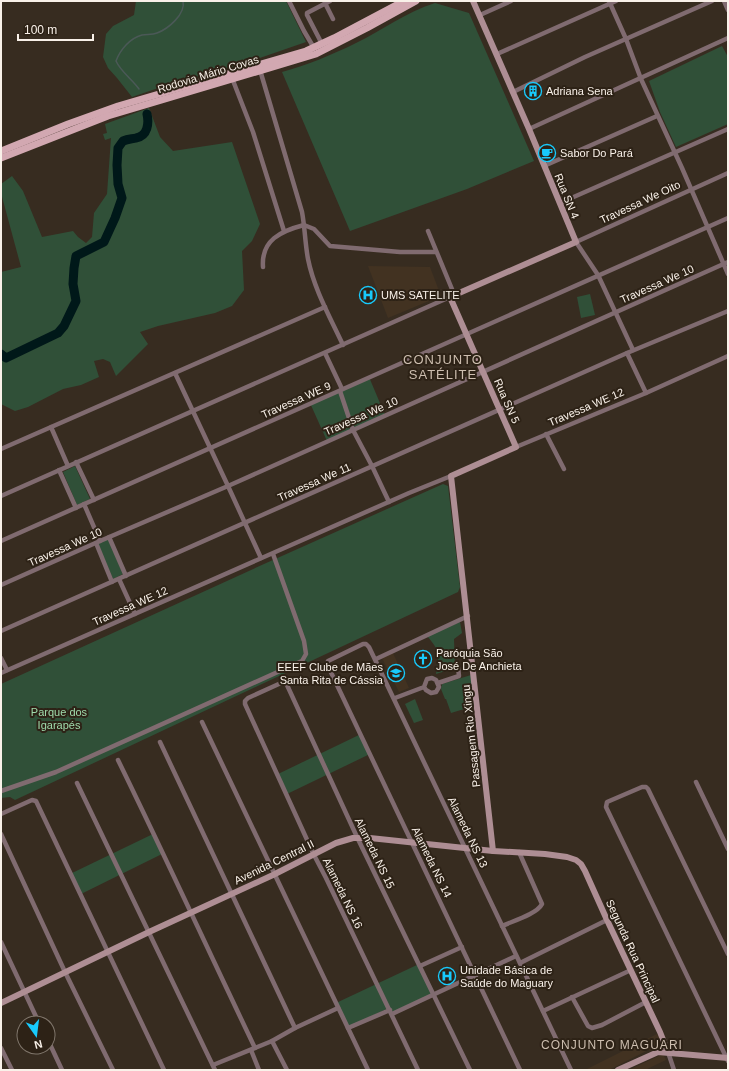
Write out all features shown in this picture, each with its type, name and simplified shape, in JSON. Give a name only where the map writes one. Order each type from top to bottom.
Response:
[{"type":"main road","name":"Rodovia Mário Covas","points":[[1,151],[118,106],[314,48],[404,1]]},
{"type":"main road","name":"Rodovia Mário Covas","points":[[1,158],[108,116],[316,54],[416,1]]},
{"type":"main road","name":"Rua SN 4","points":[[473,1],[497,54],[576,242]]},
{"type":"main road","name":"Travessa We Oito","points":[[452,296],[576,242]]},
{"type":"main road","name":"Rua SN 5","points":[[452,296],[467,335],[516,447]]},
{"type":"main road","name":"Travessa WE 12","points":[[451,476],[516,447]]},
{"type":"main road","name":"Passagem Rio Xingu","points":[[451,476],[468,616],[493,851]]},
{"type":"main road","name":"Avenida Central II","points":[[1,1003],[341,841],[357,837],[567,857],[576,860]]},
{"type":"main road","name":"Segunda Rua Principal","points":[[576,860],[586,872],[668,1052]]},
{"type":"main road","points":[[621,1069],[654,1053],[668,1052],[727,1059]]},
{"type":"street","points":[[289,1],[314,48]]},
{"type":"street","points":[[480,15],[511,1]]},
{"type":"street","points":[[497,54],[609,2],[616,1]]},
{"type":"street","points":[[513,92],[585,57],[712,1]]},
{"type":"street","points":[[724,1],[728,10]]},
{"type":"street","points":[[322,44],[307,16],[308,13],[327,2],[333,19]]},
{"type":"street","points":[[609,2],[626,39],[657,116],[726,264],[728,274]]},
{"type":"street","points":[[529,129],[728,38]]},
{"type":"street","points":[[260,70],[288,162],[304,225],[305,242],[310,267],[325,307],[344,345]]},
{"type":"street","points":[[232,78],[252,132],[284,231]]},
{"type":"street","points":[[544,166],[657,116]]},
{"type":"street","points":[[560,203],[728,130]]},
{"type":"street","name":"Travessa We Oito","points":[[576,242],[728,173]]},
{"type":"street","name":"Travessa WE 9","points":[[1,541],[728,218]]},
{"type":"street","points":[[262,267],[262,257],[267,245],[284,231],[304,225],[314,229],[327,244],[332,246],[400,252],[435,252]]},
{"type":"street","points":[[1,496],[452,296],[428,231]]},
{"type":"street","name":"Rua SN 4","points":[[576,242],[598,276],[633,350]]},
{"type":"street","name":"Travessa We 10","points":[[1,585],[228,486],[726,264]]},
{"type":"street","points":[[1,449],[325,307]]},
{"type":"street","name":"Travessa We 11","points":[[1,631],[626,353],[728,311]]},
{"type":"street","points":[[325,353],[341,390],[353,430],[389,502]]},
{"type":"street","points":[[626,353],[646,393]]},
{"type":"street","name":"Travessa WE 12","points":[[516,447],[646,393],[728,356]]},
{"type":"street","points":[[175,373],[261,558],[451,476]]},
{"type":"street","points":[[51,427],[68,466]]},
{"type":"street","points":[[546,434],[564,469]]},
{"type":"street","points":[[76,462],[94,500]]},
{"type":"street","points":[[59,470],[76,508]]},
{"type":"street","points":[[84,504],[112,582]]},
{"type":"street","points":[[109,537],[126,576]]},
{"type":"street","points":[[1,791],[56,772],[302,661],[306,654],[304,641],[273,554]]},
{"type":"street","name":"Travessa WE 12","points":[[6,670],[261,558]]},
{"type":"street","points":[[119,579],[135,614]]},
{"type":"street","points":[[376,659],[468,616]]},
{"type":"street","name":"Alameda NS 13","points":[[327,662],[365,644],[370,647],[464,848],[571,1070]]},
{"type":"street","points":[[1,658],[6,670],[1,673]]},
{"type":"street","name":"Alameda NS 14","points":[[327,662],[520,1070]]},
{"type":"street","points":[[438,683],[459,676],[458,667]]},
{"type":"street","points":[[395,698],[424,687],[429,676],[438,683],[439,687],[436,692],[431,693],[424,687]]},
{"type":"street","name":"Alameda NS 15","points":[[245,701],[281,683],[286,684],[357,837],[470,1070]]},
{"type":"street","name":"Alameda NS 16","points":[[245,701],[245,704],[314,855],[418,1070]]},
{"type":"street","points":[[202,722],[368,1070]]},
{"type":"street","points":[[160,742],[295,1028]]},
{"type":"street","points":[[118,760],[164,854],[190,914],[253,1049],[260,1070]]},
{"type":"street","points":[[696,782],[728,850]]},
{"type":"street","points":[[77,783],[215,1070]]},
{"type":"street","points":[[727,1059],[606,807],[607,802],[644,786],[648,788],[728,954]]},
{"type":"street","points":[[1,814],[33,800],[36,801],[164,1070]]},
{"type":"street","points":[[1,834],[65,972],[113,1070]]},
{"type":"street","points":[[502,926],[533,912],[540,908],[542,904],[519,852]]},
{"type":"street","points":[[520,963],[607,920]]},
{"type":"street","points":[[1,942],[36,1015]]},
{"type":"street","points":[[420,966],[462,947]]},
{"type":"street","points":[[348,1028],[435,996],[516,956]]},
{"type":"street","points":[[543,1011],[631,970]]},
{"type":"street","points":[[572,997],[588,1026],[592,1028],[602,1025],[646,1002]]},
{"type":"street","points":[[213,1065],[272,1041],[295,1028],[338,1008]]},
{"type":"street","points":[[272,1041],[287,1070]]},
{"type":"street","points":[[1,1048],[12,1070]]},
{"type":"street","points":[[668,1052],[674,1070]]},
{"type":"street","points":[[55,1055],[62,1070]]},
{"type":"shaded area","points":[[368,266],[430,267],[441,296],[388,318]]},
{"type":"shaded area","points":[[393,653],[409,688],[399,692],[382,658]]},
{"type":"shaded area","points":[[657,1034],[662,1043],[609,1070],[585,1070]]},
{"type":"shaded area","points":[[663,1054],[666,1060],[645,1070],[629,1070]]},
{"type":"green space","points":[[136,1],[286,1],[306,42],[242,64],[170,84],[132,97],[108,68],[103,57],[106,34],[113,26],[134,15]]},
{"type":"green space","points":[[435,3],[469,13],[534,161],[467,189],[350,231],[282,72],[338,52],[414,11]]},
{"type":"green space","points":[[722,46],[728,57],[728,124],[676,147],[660,112],[649,81]]},
{"type":"green space","points":[[149,108],[160,137],[173,151],[232,142],[260,224],[252,241],[242,251],[244,290],[232,306],[215,313],[158,326],[140,332],[148,344],[116,376],[110,362],[103,359],[94,361],[99,377],[81,385],[63,389],[28,407],[15,411],[1,404],[1,272],[21,267],[1,193],[1,184],[12,176],[23,191],[42,237],[73,231],[86,243],[92,237],[94,213],[107,194],[111,138],[105,140],[103,134],[107,133],[105,124]]},
{"type":"green space","points":[[590,294],[595,315],[581,318],[577,297]]},
{"type":"green space","points":[[369,377],[385,415],[327,441],[310,403]]},
{"type":"green space","points":[[75,466],[90,499],[77,505],[63,472]]},
{"type":"green space","name":"Parque dos Igarapés","points":[[443,484],[448,486],[460,587],[458,592],[15,800],[10,797],[1,798],[1,684]]},
{"type":"green space","points":[[108,539],[123,574],[113,579],[98,544]]},
{"type":"green space","points":[[460,622],[462,633],[454,639],[455,668],[436,674],[438,654],[435,646],[427,636]]},
{"type":"green space","points":[[471,675],[474,706],[451,713],[441,689],[442,684]]},
{"type":"green space","points":[[415,699],[423,720],[414,723],[405,704]]},
{"type":"green space","points":[[361,734],[370,754],[287,794],[278,774]]},
{"type":"green space","points":[[153,834],[162,854],[79,895],[70,874]]},
{"type":"green space","points":[[419,964],[434,995],[392,1014],[389,1008],[348,1027],[336,1003]]},
{"type":"waterway","points":[[139,89],[116,61],[126,45],[133,39],[142,35],[157,33],[171,25],[182,11],[183,1]]},
{"type":"waterway","points":[[1,354],[6,358],[58,333],[64,326],[76,301],[73,284],[76,256],[104,242],[122,198],[118,184],[118,148],[123,141],[143,135],[148,125],[147,114]]},
{"type":"place","name":"Adriana Sena","points":[[533,91]]},
{"type":"place","name":"Sabor Do Pará","points":[[547,153]]},
{"type":"place","name":"UMS SATELITE","points":[[368,295]]},
{"type":"place","name":"Paróquia São José De Anchieta","points":[[423,659]]},
{"type":"place","name":"EEEF Clube de Mães Santa Rita de Cássia","points":[[396,673]]},
{"type":"place","name":"Unidade Básica de Saúde do Maguary","points":[[447,976]]},
{"type":"district","name":"CONJUNTO SATÉLITE","points":[[443,366]]},
{"type":"district","name":"CONJUNTO MAGUARI","points":[[612,1045]]}]
